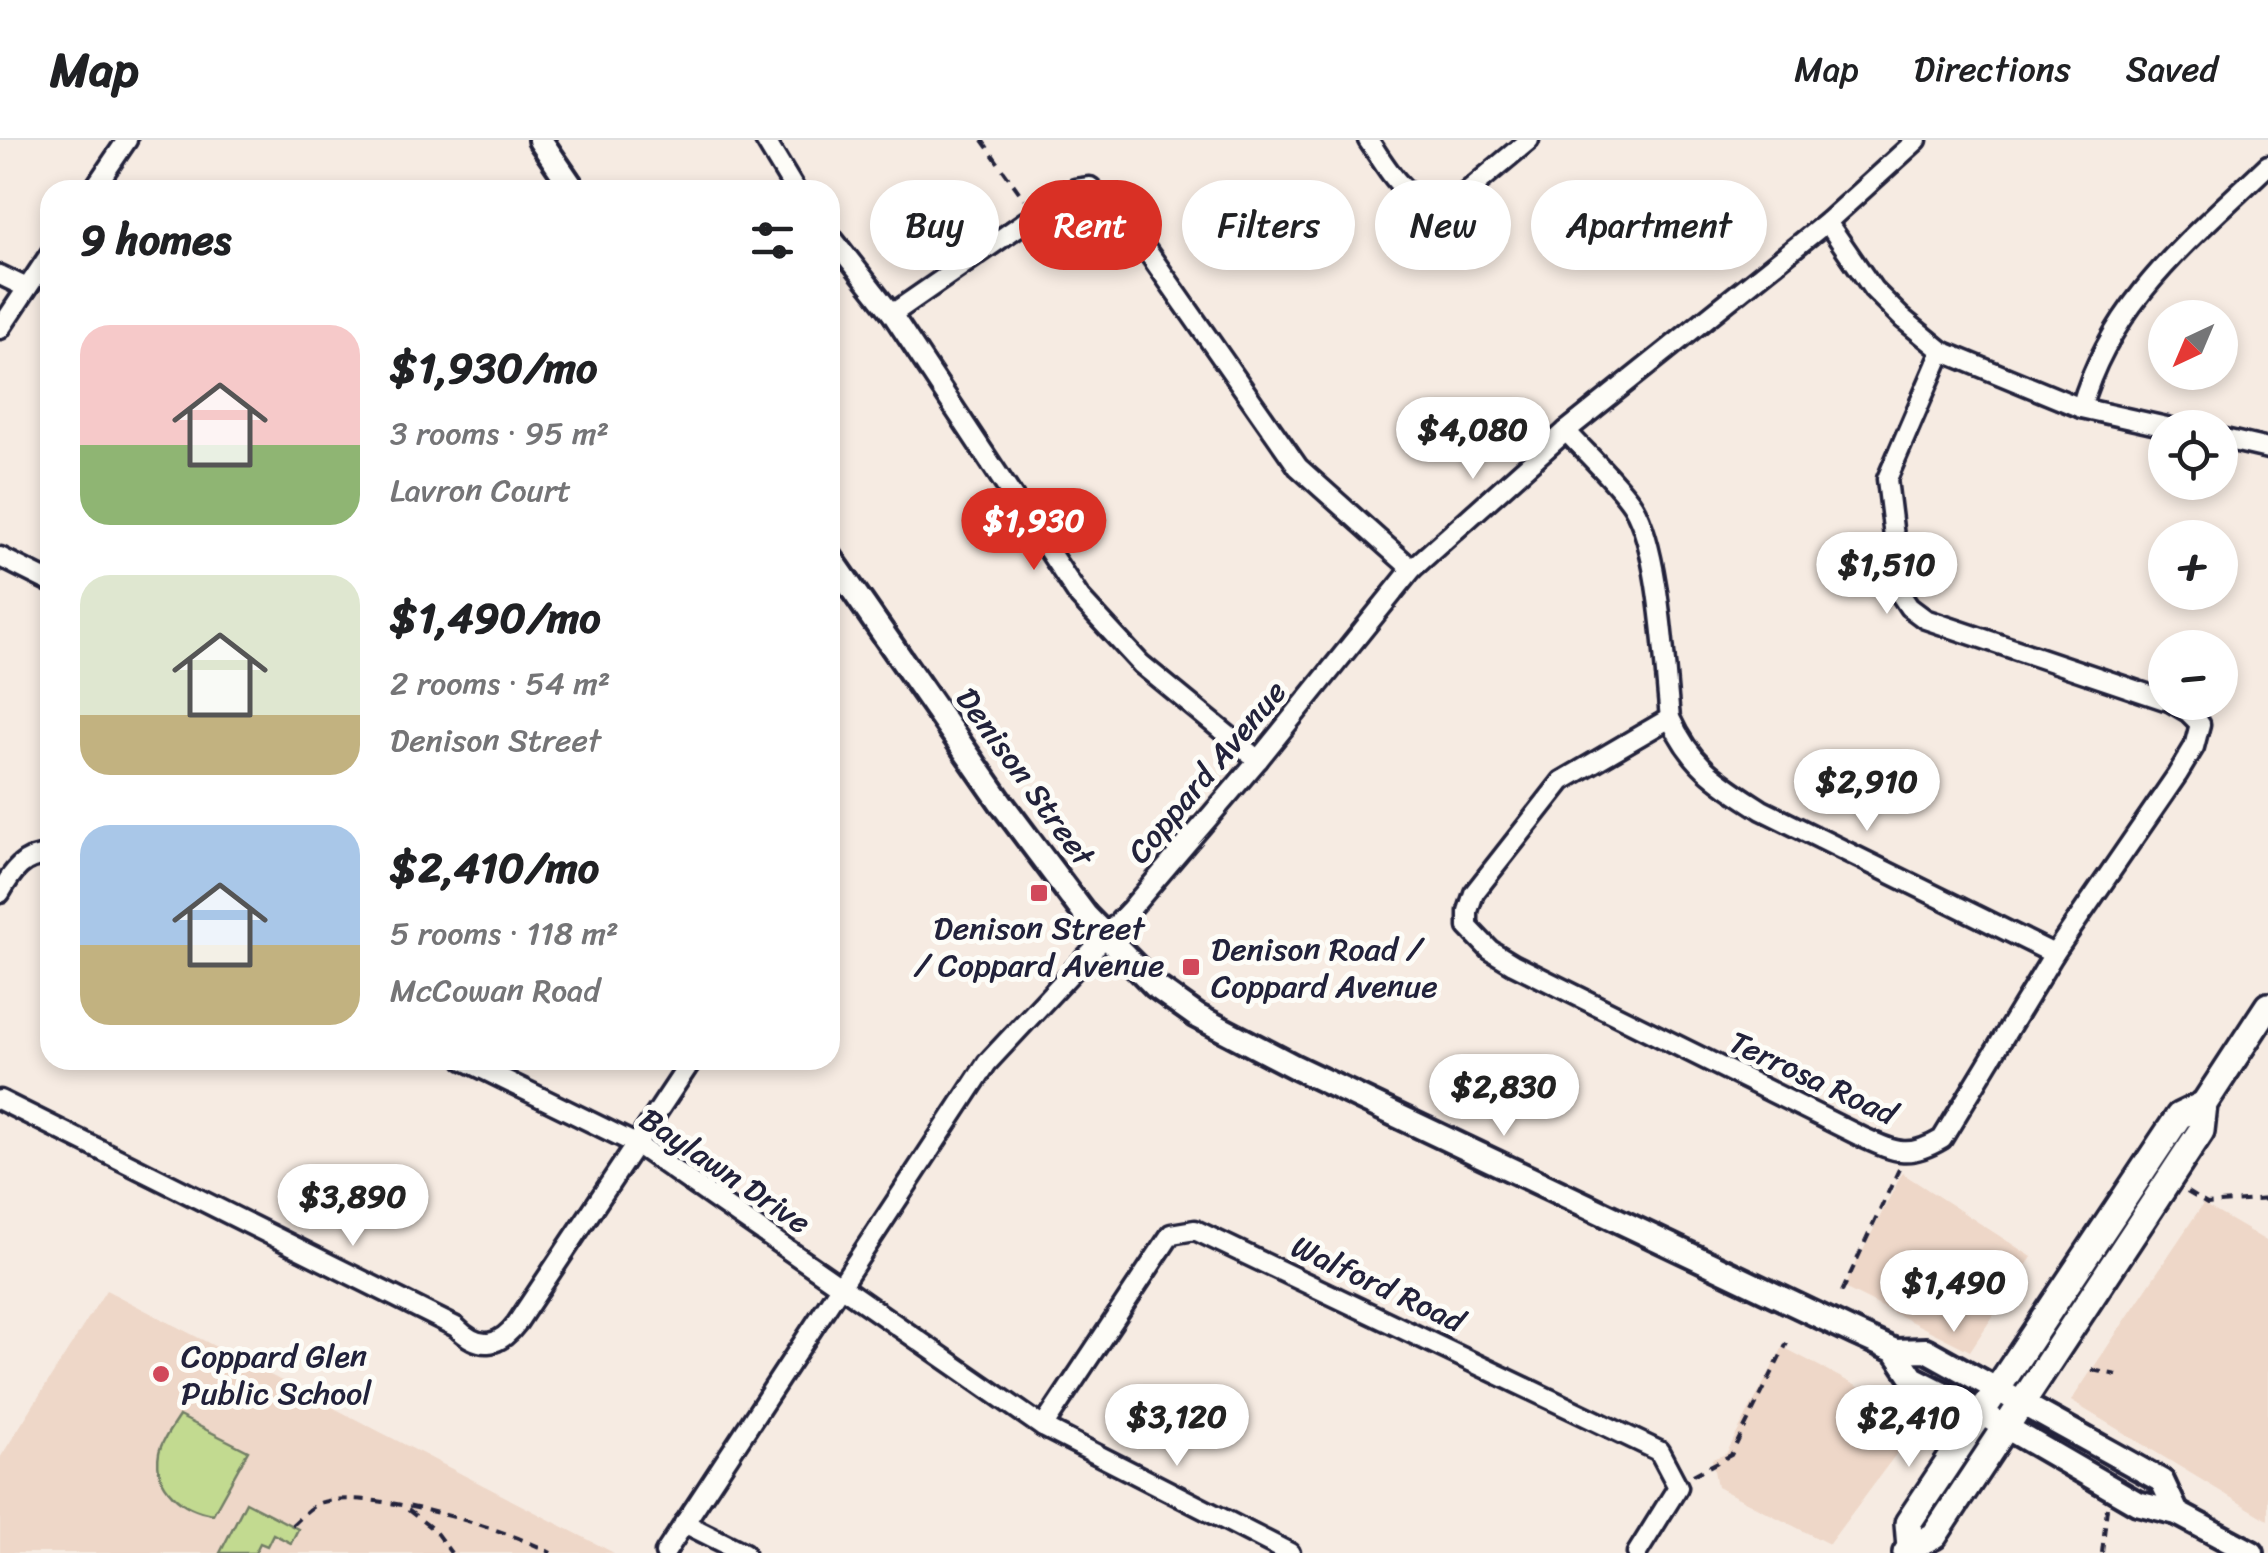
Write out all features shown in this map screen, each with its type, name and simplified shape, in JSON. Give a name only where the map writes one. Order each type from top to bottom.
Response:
[{"type":"main road","points":[[2204,1104],[2180,1116],[1980,1412],[1908,1523],[1908,1550],[1934,1536],[2006,1428],[2201,1131],[2204,1104],[2268,1006]]},
{"type":"street","points":[[100,180],[127,140]]},
{"type":"street","points":[[540,140],[567,180]]},
{"type":"street","points":[[765,140],[790,180]]},
{"type":"street","points":[[1368,140],[1407,192],[1434,206],[1450,206],[1529,140]]},
{"type":"street","name":"Coppard Avenue","points":[[665,1553],[988,1064],[1258,760],[1412,569],[1566,432],[1827,222],[1917,140]]},
{"type":"street","points":[[2081,408],[2089,380],[2118,323],[2167,262],[2268,165]]},
{"type":"street","points":[[1827,222],[1874,289],[1942,350],[2081,408],[2148,423]]},
{"type":"street","points":[[892,314],[1019,226]]},
{"type":"street","points":[[840,248],[892,314],[1080,598],[1141,664],[1258,760]]},
{"type":"street","points":[[0,329],[40,269]]},
{"type":"street","points":[[1160,270],[1298,466],[1412,569]]},
{"type":"street","points":[[0,275],[27,288]]},
{"type":"street","name":"Terrosa Road","points":[[1942,350],[1887,479],[1901,595],[1925,620],[2148,694]]},
{"type":"street","points":[[1566,432],[1632,504],[1652,566],[1670,718],[1680,740],[1710,774],[1762,810],[2054,954]]},
{"type":"street","points":[[2238,442],[2268,449]]},
{"type":"street","points":[[0,557],[40,577]]},
{"type":"street","name":"Denison Street","points":[[840,570],[1002,804],[1104,936],[1155,986],[1198,1016],[1248,1043],[1634,1230],[1894,1351],[1926,1350],[2162,1481],[2177,1513]]},
{"type":"street","name":"Terrosa Road","points":[[1670,718],[1562,781],[1474,893],[1468,927],[1490,950],[1512,964],[1864,1138],[1907,1153],[1921,1151],[1942,1139],[2054,954],[2194,746],[2200,724],[2196,720]]},
{"type":"street","points":[[0,893],[16,867],[40,855]]},
{"type":"street","name":"Baylawn Drive","points":[[484,1070],[636,1144],[1043,1427],[1290,1553]]},
{"type":"street","points":[[0,1100],[456,1327],[468,1339],[489,1344],[505,1340],[518,1324],[685,1070]]},
{"type":"street","name":"Walford Road","points":[[1043,1427],[1172,1234],[1196,1230],[1659,1451],[1678,1487]]},
{"type":"street","name":"Denison Street","points":[[1894,1351],[1912,1378],[1980,1412],[2136,1503],[2177,1513],[2252,1553]]},
{"type":"street","points":[[1637,1553],[1678,1487]]},
{"type":"street","points":[[684,1523],[744,1553]]},
{"type":"path","points":[[982,140],[1019,192]]},
{"type":"path","points":[[1842,1292],[1907,1153]]},
{"type":"path","points":[[2207,1204],[2268,1199]]},
{"type":"path","points":[[1678,1487],[1699,1470],[1730,1456],[1787,1343]]},
{"type":"path","points":[[2092,1370],[2117,1374]]},
{"type":"path","points":[[292,1525],[324,1502],[369,1500],[468,1520],[551,1553]]},
{"type":"path","points":[[404,1508],[434,1530],[452,1553]]},
{"type":"path","points":[[2102,1553],[2106,1512]]},
{"type":"shaded area","points":[[1902,1173],[2032,1257],[1970,1351],[1844,1288]]},
{"type":"shaded area","points":[[2203,1204],[2268,1242],[2268,1520],[2071,1401]]},
{"type":"shaded area","name":"Coppard Glen Public School","points":[[106,1290],[614,1553],[0,1553],[0,1458]]},
{"type":"shaded area","points":[[1783,1347],[1900,1409],[1899,1450],[1829,1544],[1717,1487],[1712,1459],[1726,1454]]},
{"type":"green space","points":[[179,1416],[248,1451],[213,1514],[181,1502],[161,1476],[160,1448]]},
{"type":"green space","points":[[246,1502],[298,1529],[291,1543],[273,1534],[267,1546],[260,1543],[255,1553],[220,1553]]},
{"type":"place","name":"Denison Street / Coppard Avenue","points":[[1039,893]]},
{"type":"place","name":"Denison Road / Coppard Avenue","points":[[1191,967]]},
{"type":"place","name":"Coppard Glen Public School","points":[[161,1374]]}]
